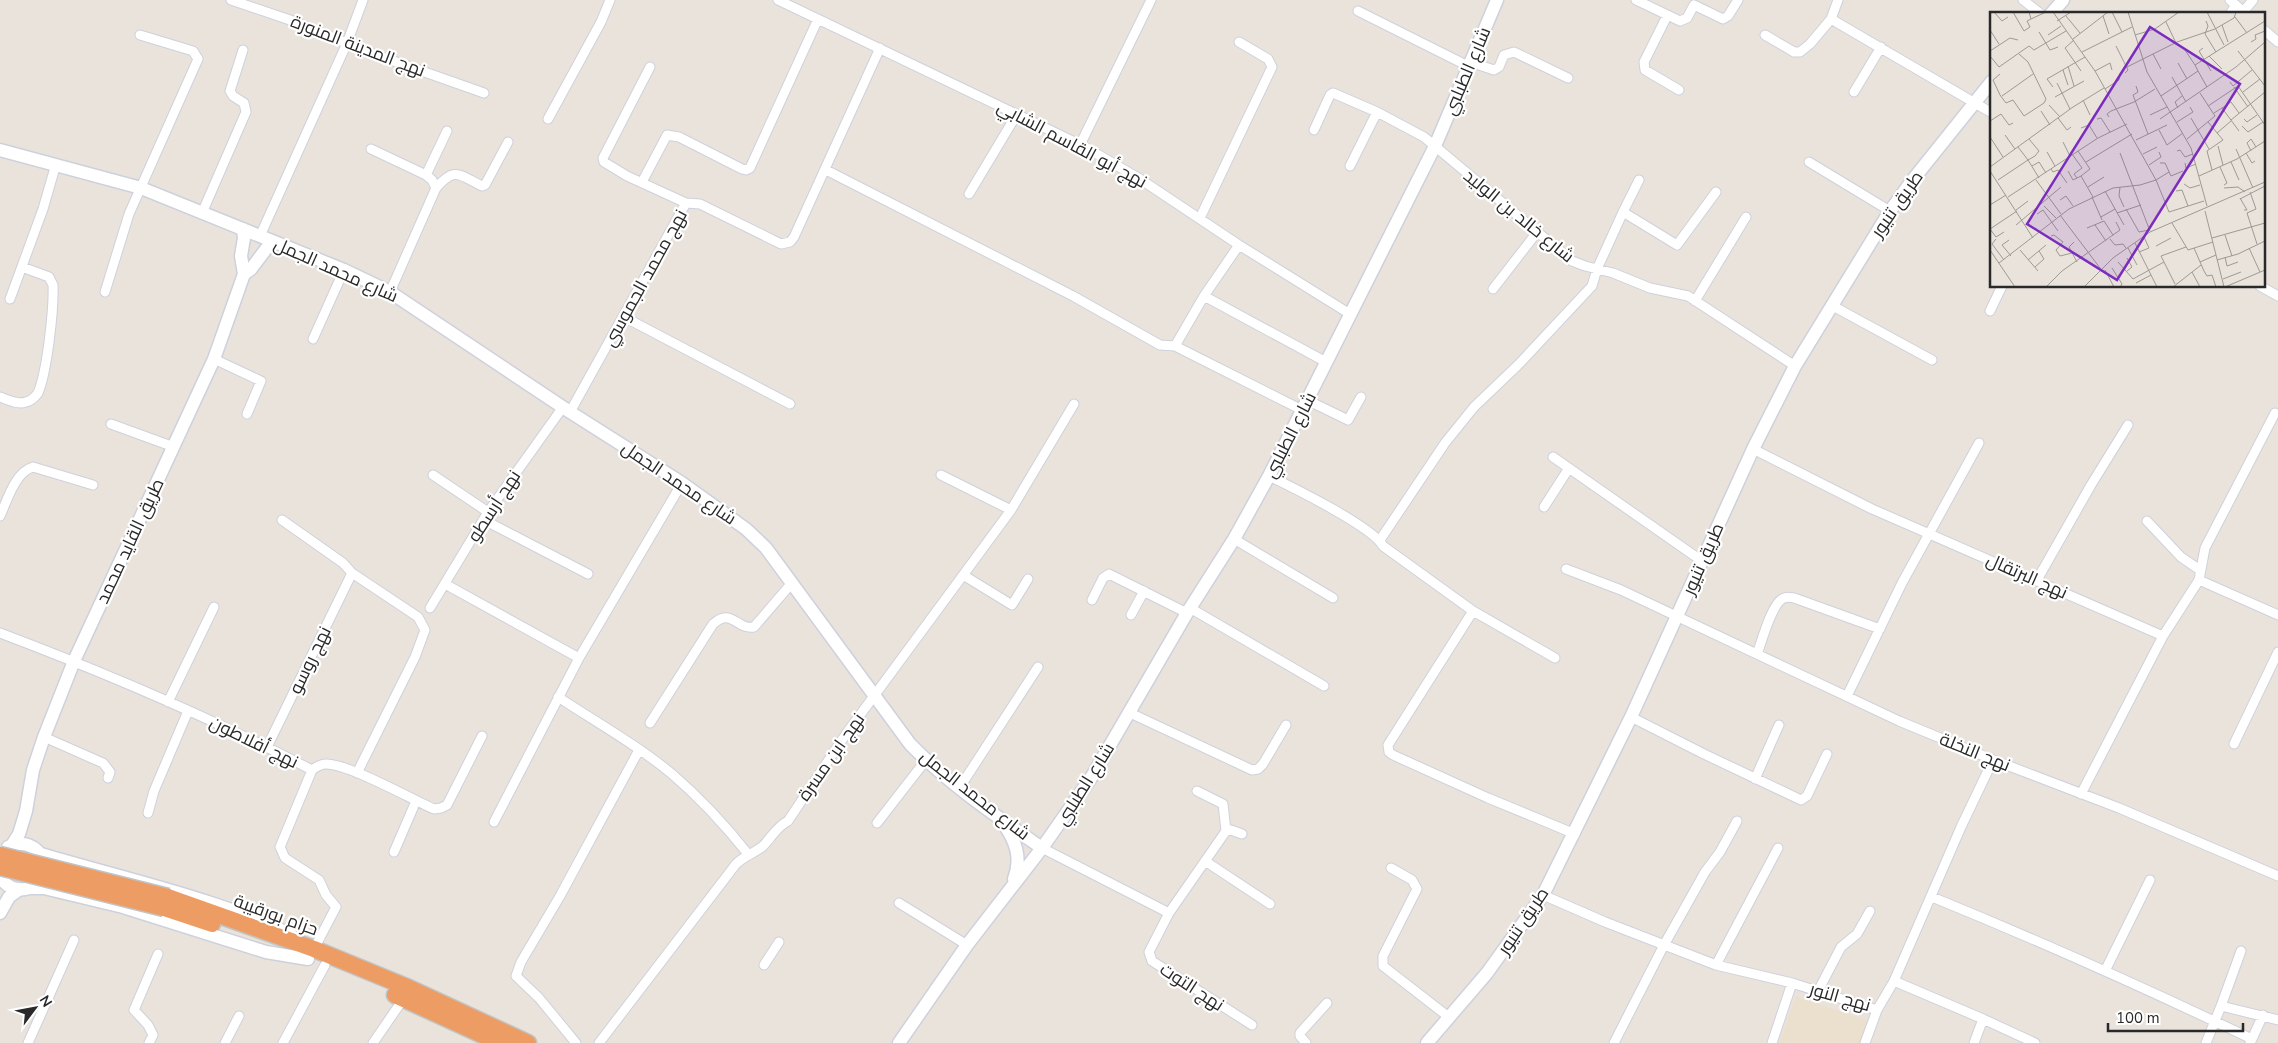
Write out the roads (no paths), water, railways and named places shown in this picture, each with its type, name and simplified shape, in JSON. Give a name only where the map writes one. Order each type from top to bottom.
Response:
[{"type":"highway","name":"حزام بورقيبة","points":[[4,850],[166,903],[409,988],[528,1043]]},
{"type":"highway","name":"حزام بورقيبة","points":[[1,877],[166,903]]},
{"type":"highway","name":"حزام بورقيبة","points":[[311,954],[325,965],[404,998],[500,1043]]},
{"type":"street","name":"نهج المدينة المنورة","points":[[231,0],[484,93]]},
{"type":"street","points":[[266,238],[347,43],[362,0]]},
{"type":"street","points":[[548,119],[601,22],[610,0]]},
{"type":"street","name":"نهج أبو القاسم الشابي","points":[[778,0],[794,3],[818,19],[1080,144],[1140,179],[1239,245],[1350,314]]},
{"type":"street","points":[[1080,144],[1151,0]]},
{"type":"street","name":"شارع الطبلبي","points":[[1042,848],[1091,778],[1128,712],[1234,539],[1270,476],[1435,146],[1497,0]]},
{"type":"street","points":[[1636,0],[1680,21],[1687,18],[1694,6],[1723,19],[1728,16],[1738,0]]},
{"type":"street","points":[[1765,36],[1794,52],[1800,52],[1810,44],[1831,18],[1838,0]]},
{"type":"street","points":[[2023,0],[2038,12]]},
{"type":"street","points":[[2052,12],[2063,0]]},
{"type":"street","points":[[2239,8],[2253,0]]},
{"type":"street","points":[[1358,11],[1469,64],[1494,70],[1498,67],[1504,55],[1514,52],[1568,78]]},
{"type":"street","points":[[1667,16],[1644,62],[1645,70],[1679,90]]},
{"type":"street","points":[[1831,18],[1990,112]]},
{"type":"street","points":[[642,182],[667,135],[679,137],[742,169],[750,168],[818,19]]},
{"type":"street","points":[[2266,32],[2278,42]]},
{"type":"street","points":[[105,292],[129,214],[198,59],[193,51],[140,35]]},
{"type":"street","points":[[1200,218],[1272,67],[1268,59],[1239,42]]},
{"type":"street","points":[[1854,92],[1881,47]]},
{"type":"street","points":[[686,202],[700,204],[781,244],[790,242],[794,238],[826,170],[880,48]]},
{"type":"street","points":[[202,213],[246,112],[244,103],[233,96],[230,91],[244,50]]},
{"type":"street","name":"نهج محمد الجموسي","points":[[567,409],[624,317],[686,202],[606,165],[603,158],[650,67]]},
{"type":"street","name":"طريق تنيور","points":[[1427,1043],[1487,973],[1543,895],[1575,834],[1754,449],[1795,366],[1890,211],[1974,101],[1990,83]]},
{"type":"street","name":"شارع خالد بن الوليد","points":[[1314,130],[1330,95],[1333,93],[1337,93],[1377,112],[1424,137],[1572,261],[1650,288],[1688,296],[1795,366]]},
{"type":"street","points":[[1350,166],[1377,112]]},
{"type":"street","points":[[969,194],[1017,114]]},
{"type":"street","points":[[426,175],[447,131]]},
{"type":"street","points":[[390,292],[436,188],[449,175],[456,174],[482,186],[486,185],[508,142]]},
{"type":"street","points":[[370,149],[426,175],[432,180],[436,188]]},
{"type":"street","name":"شارع محمد الجمل","points":[[0,150],[141,188],[344,270],[390,292],[682,483],[746,529],[766,548],[910,744],[926,760],[1000,819],[1042,848],[967,945],[899,1043]]},
{"type":"street","points":[[1809,162],[1890,211]]},
{"type":"street","points":[[10,299],[56,164]]},
{"type":"street","points":[[826,170],[1073,296],[1160,345],[1175,346],[1305,405],[1348,420],[1361,397]]},
{"type":"street","points":[[1380,540],[1440,451],[1469,414],[1592,286],[1597,269],[1639,180]]},
{"type":"street","points":[[1623,212],[1677,245],[1716,192]]},
{"type":"street","points":[[1695,301],[1746,217]]},
{"type":"street","name":"طريق القايد محمد","points":[[242,229],[244,238],[241,256],[244,274]]},
{"type":"street","points":[[1494,289],[1538,231]]},
{"type":"street","name":"طريق القايد محمد","points":[[4,850],[19,834],[26,811],[28,790],[44,737],[74,661],[214,359],[244,274],[250,268],[266,238]]},
{"type":"street","points":[[1175,346],[1204,296],[1239,245]]},
{"type":"street","points":[[0,398],[20,403],[34,398],[38,392],[47,354],[53,285],[49,277],[22,268]]},
{"type":"street","points":[[313,339],[344,270]]},
{"type":"street","points":[[1990,311],[2001,288]]},
{"type":"street","points":[[2264,288],[2278,296]]},
{"type":"street","points":[[1204,296],[1326,362]]},
{"type":"street","points":[[1831,305],[1932,360]]},
{"type":"street","points":[[624,317],[790,404]]},
{"type":"street","points":[[214,359],[261,381],[246,414]]},
{"type":"street","name":"نهج ابن مسرة","points":[[599,1043],[732,869],[750,853],[762,847],[776,828],[786,821],[875,694],[1011,510],[1074,404]]},
{"type":"street","name":"نهج أرسطو","points":[[430,608],[486,516],[567,409]]},
{"type":"street","points":[[2081,794],[2163,636],[2198,580],[2205,548],[2275,413]]},
{"type":"street","points":[[111,424],[174,446]]},
{"type":"street","points":[[2038,580],[2091,485],[2128,425]]},
{"type":"street","points":[[1847,696],[1928,533],[1979,444]]},
{"type":"street","name":"نهج البرتقال","points":[[1754,449],[1835,492],[2163,636]]},
{"type":"street","points":[[1553,457],[1702,561]]},
{"type":"street","points":[[0,516],[21,475],[28,469],[33,468],[93,485]]},
{"type":"street","points":[[1544,507],[1569,468]]},
{"type":"street","points":[[433,475],[486,516],[588,574]]},
{"type":"street","points":[[941,475],[1011,510]]},
{"type":"street","points":[[1270,476],[1314,499],[1380,540],[1383,546],[1473,611],[1555,658]]},
{"type":"street","points":[[494,822],[579,658],[682,483]]},
{"type":"street","points":[[282,520],[343,563],[352,573],[418,617],[425,630],[357,773]]},
{"type":"street","points":[[2147,521],[2181,556],[2200,570]]},
{"type":"street","points":[[1234,539],[1333,598]]},
{"type":"street","name":"نهج النخلة","points":[[1566,569],[1621,590],[1847,696],[1993,760],[2119,808],[2278,876]]},
{"type":"street","name":"نهج روسو","points":[[267,747],[352,573]]},
{"type":"street","points":[[1092,600],[1103,578],[1109,574],[1189,611],[1324,686]]},
{"type":"street","points":[[963,575],[1012,605],[1028,579]]},
{"type":"street","points":[[2198,580],[2278,615]]},
{"type":"street","points":[[445,584],[579,658]]},
{"type":"street","points":[[650,723],[713,624],[719,619],[728,617],[749,628],[754,627],[791,584]]},
{"type":"street","points":[[1131,615],[1144,591]]},
{"type":"street","points":[[1757,654],[1774,609],[1779,601],[1784,598],[1797,599],[1880,629]]},
{"type":"street","points":[[168,702],[214,607]]},
{"type":"street","points":[[1473,611],[1388,745],[1389,752],[1393,756],[1488,798],[1575,834]]},
{"type":"street","name":"نهج أفلاطون","points":[[0,633],[74,661],[188,710],[312,770],[324,764],[334,765],[357,773],[434,809],[441,808],[447,804],[482,736]]},
{"type":"street","points":[[2234,744],[2278,652]]},
{"type":"street","points":[[960,787],[1038,667]]},
{"type":"street","points":[[558,697],[639,750],[670,773],[699,798],[750,853]]},
{"type":"street","points":[[148,813],[154,791],[188,710]]},
{"type":"street","points":[[1128,712],[1252,770],[1263,764],[1286,725]]},
{"type":"street","points":[[1631,716],[1755,780],[1801,800],[1807,796],[1827,754]]},
{"type":"street","points":[[1755,780],[1779,725]]},
{"type":"street","points":[[44,737],[103,763],[110,772],[108,778]]},
{"type":"street","points":[[576,1043],[539,998],[516,976],[521,962],[556,904],[639,750]]},
{"type":"street","points":[[877,823],[926,760]]},
{"type":"street","name":"نهج النور","points":[[1543,895],[1716,965],[1792,983],[1877,1010],[1894,981],[1932,898],[1961,827],[1993,760]]},
{"type":"street","points":[[311,954],[336,907],[326,895],[319,880],[285,858],[280,847],[312,770]]},
{"type":"street","points":[[1197,791],[1223,804],[1226,831],[1231,830],[1242,834]]},
{"type":"street","points":[[394,852],[416,801]]},
{"type":"street","name":"طريق القايد محمد","points":[[25,889],[42,877],[44,861],[30,835],[26,811]]},
{"type":"street","points":[[1000,819],[1013,838],[1018,855],[1016,872],[1010,888]]},
{"type":"street","points":[[1614,1043],[1664,945],[1705,872],[1720,852],[1737,821]]},
{"type":"street","name":"نهج التوت","points":[[1226,831],[1169,913],[1149,952],[1152,961],[1252,1025]]},
{"type":"street","points":[[4,850],[22,843],[38,851],[171,890],[249,916],[276,927],[311,954]]},
{"type":"street","points":[[1042,848],[1169,913]]},
{"type":"street","points":[[1716,965],[1778,848]]},
{"type":"street","points":[[1205,861],[1270,904]]},
{"type":"street","points":[[1391,868],[1412,880],[1417,889],[1383,956],[1383,966],[1450,1018]]},
{"type":"street","points":[[1,877],[8,886],[25,889],[44,888],[123,907],[266,952],[311,954]]},
{"type":"street","points":[[1,877],[3,908]]},
{"type":"street","points":[[2105,971],[2150,880]]},
{"type":"street","points":[[3,908],[25,889]]},
{"type":"street","points":[[1932,898],[2105,971],[2215,1021],[2251,1041],[2263,1015]]},
{"type":"street","points":[[899,903],[967,945]]},
{"type":"street","points":[[1818,991],[1841,946],[1857,934],[1870,912]]},
{"type":"street","points":[[28,1043],[74,940]]},
{"type":"street","points":[[764,965],[779,942]]},
{"type":"street","points":[[2206,1043],[2241,951]]},
{"type":"street","points":[[151,1039],[148,1026],[134,1010],[158,954]]},
{"type":"street","points":[[283,1043],[325,965]]},
{"type":"street","points":[[1894,981],[2035,1043]]},
{"type":"street","points":[[1772,1043],[1792,983]]},
{"type":"street","points":[[373,1043],[404,998]]},
{"type":"street","points":[[1306,1043],[1300,1036],[1300,1033],[1326,1003]]},
{"type":"street","points":[[2221,1006],[2278,1020]]},
{"type":"street","points":[[1865,1043],[1877,1010]]},
{"type":"street","points":[[225,1043],[239,1016]]},
{"type":"street","points":[[1974,1043],[1983,1019]]}]
